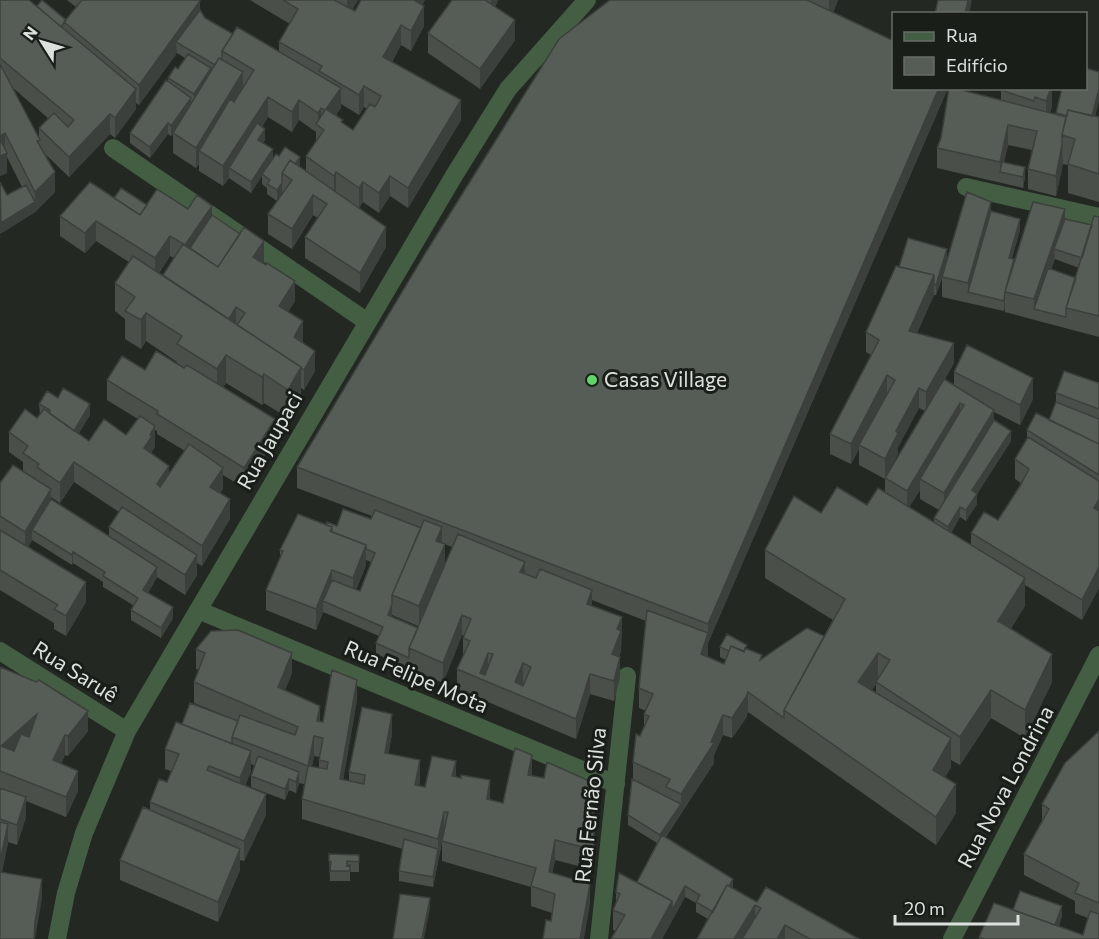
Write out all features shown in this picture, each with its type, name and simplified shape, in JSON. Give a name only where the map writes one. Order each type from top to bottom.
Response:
[{"type":"street","name":"Rua Jaupaci","points":[[57,939],[66,893],[84,833],[127,730],[366,321],[448,169],[508,89],[587,0]]},
{"type":"street","points":[[113,148],[366,321]]},
{"type":"street","points":[[966,187],[1099,217]]},
{"type":"street","points":[[310,418],[329,428]]},
{"type":"street","name":"Rua Felipe Mota","points":[[198,610],[616,784]]},
{"type":"street","name":"Rua Saruê","points":[[0,651],[127,730]]},
{"type":"street","name":"Rua Nova Londrina","points":[[952,939],[1095,674],[1099,655]]},
{"type":"street","name":"Rua Fernão Silva","points":[[598,939],[627,676]]},
{"type":"building","points":[[0,0],[29,0],[136,89],[115,118],[110,114],[69,157],[39,128],[54,113],[68,127],[74,120],[0,58]]},
{"type":"building","points":[[42,0],[66,20],[61,27],[37,6]]},
{"type":"building","points":[[82,0],[200,1],[139,85],[64,22]]},
{"type":"building","points":[[283,0],[334,0],[355,11],[361,0],[414,0],[424,6],[411,31],[401,25],[383,57],[461,100],[408,188],[390,176],[379,193],[363,182],[359,188],[336,172],[334,176],[306,156],[324,130],[316,124],[325,110],[321,108],[318,113],[299,100],[292,112],[268,97],[223,166],[199,151],[230,99],[234,102],[254,70],[222,51],[237,27],[341,88],[326,109],[353,130],[370,104],[375,107],[381,96],[364,86],[359,95],[319,71],[322,66],[279,42],[298,9]]},
{"type":"building","points":[[452,0],[485,0],[515,20],[480,69],[428,33]]},
{"type":"building","name":"Casas Village","points":[[610,0],[807,0],[892,40],[892,90],[938,90],[708,624],[297,467],[426,252],[559,39]]},
{"type":"building","points":[[938,0],[968,0],[965,12],[935,12]]},
{"type":"building","points":[[200,10],[205,18],[233,34],[222,51],[222,60],[219,58],[215,65],[176,42]]},
{"type":"building","points":[[188,54],[211,68],[194,94],[168,78],[175,67],[178,69]]},
{"type":"building","points":[[219,58],[243,72],[196,148],[173,133]]},
{"type":"building","points":[[0,64],[40,140],[37,141],[55,172],[35,192],[5,133],[0,136]]},
{"type":"building","points":[[1087,68],[1099,72],[1099,89],[1092,116],[1068,110],[1067,116],[1056,113],[1062,90],[1087,90]]},
{"type":"building","points":[[166,80],[191,98],[171,126],[168,123],[150,147],[130,133]]},
{"type":"building","points":[[949,90],[962,90],[1066,117],[1056,176],[1028,169],[1037,131],[1008,125],[1000,162],[937,148],[941,138]]},
{"type":"building","points":[[1001,90],[1050,90],[1046,101],[1035,97],[1034,101]]},
{"type":"building","points":[[1068,110],[1099,117],[1099,174],[1068,164],[1075,139],[1062,135]]},
{"type":"building","points":[[257,123],[265,129],[258,140],[273,149],[251,182],[229,168]]},
{"type":"building","points":[[0,139],[7,153],[0,156]]},
{"type":"building","points":[[285,147],[300,157],[295,164],[290,160],[282,173],[282,183],[277,190],[267,184],[270,180],[262,174],[276,154],[279,156]]},
{"type":"building","points":[[290,160],[386,227],[360,273],[305,237],[327,204],[313,195],[292,229],[268,214],[292,180],[282,173]]},
{"type":"building","points":[[1002,162],[1025,167],[1023,177],[1000,172]]},
{"type":"building","points":[[0,182],[7,195],[26,185],[35,202],[1,223]]},
{"type":"building","points":[[90,182],[140,215],[157,189],[188,209],[197,195],[212,206],[185,245],[170,236],[155,258],[96,221],[85,233],[60,216]]},
{"type":"building","points":[[121,188],[147,205],[140,215],[114,198]]},
{"type":"building","points":[[967,192],[991,202],[968,283],[942,277]]},
{"type":"building","points":[[1033,202],[1065,209],[1034,299],[1005,292]]},
{"type":"building","points":[[991,211],[1020,219],[1009,258],[1014,259],[1004,301],[968,292]]},
{"type":"building","points":[[212,215],[240,234],[218,267],[190,248]]},
{"type":"building","points":[[1094,216],[1099,217],[1099,316],[1066,308]]},
{"type":"building","points":[[1065,219],[1092,225],[1082,258],[1054,249]]},
{"type":"building","points":[[244,227],[264,241],[253,257],[295,281],[279,306],[303,321],[294,337],[315,351],[304,370],[237,325],[245,313],[236,307],[229,319],[163,275],[183,244],[218,267]]},
{"type":"building","points":[[908,238],[947,249],[936,285],[934,275],[899,267]]},
{"type":"building","points":[[133,256],[301,367],[288,390],[264,374],[262,377],[226,355],[217,369],[177,344],[182,336],[146,313],[141,320],[125,311],[135,297],[115,283]]},
{"type":"building","points":[[896,266],[934,275],[909,331],[954,343],[926,392],[919,388],[896,431],[898,433],[885,459],[859,445],[895,380],[887,375],[851,444],[830,434],[879,340],[866,332]]},
{"type":"building","points":[[1048,268],[1076,278],[1066,308],[1066,317],[1034,309]]},
{"type":"building","points":[[967,345],[1033,378],[1020,405],[954,372]]},
{"type":"building","points":[[156,351],[184,368],[187,365],[275,419],[244,468],[107,380],[122,356],[145,370]]},
{"type":"building","points":[[1064,371],[1099,383],[1099,409],[1056,393]]},
{"type":"building","points":[[944,379],[994,410],[944,493],[920,479],[964,405],[960,403],[907,491],[885,478]]},
{"type":"building","points":[[63,388],[90,404],[74,431],[49,413],[50,410],[39,404],[47,391],[58,398]]},
{"type":"building","points":[[1056,402],[1099,419],[1099,444],[1049,420]]},
{"type":"building","points":[[25,409],[37,418],[44,409],[89,441],[104,419],[126,435],[140,416],[155,426],[144,448],[169,466],[157,484],[160,487],[189,444],[223,468],[210,487],[230,499],[202,546],[74,462],[60,483],[37,467],[39,464],[23,453],[28,446],[9,432]]},
{"type":"building","points":[[1036,413],[1099,444],[1099,475],[1027,430]]},
{"type":"building","points":[[994,420],[1011,431],[972,490],[977,494],[966,510],[960,507],[948,527],[934,518]]},
{"type":"building","points":[[1028,437],[1099,481],[1099,499],[1094,508],[1099,511],[1099,567],[1082,600],[971,533],[984,512],[998,520],[1020,486],[1029,469],[1015,459]]},
{"type":"building","points":[[13,465],[51,489],[25,532],[0,516],[0,483]]},
{"type":"building","points":[[837,487],[867,505],[878,488],[1025,578],[998,621],[1052,654],[1025,710],[991,690],[960,737],[876,682],[890,660],[878,653],[858,682],[951,738],[933,770],[956,784],[936,817],[784,710],[845,599],[765,550],[794,496],[821,513]]},
{"type":"building","points":[[51,499],[157,567],[143,590],[173,607],[161,628],[131,610],[138,598],[103,576],[105,572],[32,530]]},
{"type":"building","points":[[122,507],[197,555],[185,575],[109,527]]},
{"type":"building","points":[[343,509],[371,519],[375,510],[421,528],[392,595],[388,615],[418,628],[409,648],[409,658],[376,643],[383,627],[323,601],[332,580],[360,591],[375,553],[366,549],[366,545],[332,532],[332,527],[326,525],[327,522],[337,526]]},
{"type":"building","points":[[298,514],[332,527],[330,531],[366,545],[353,578],[332,570],[316,609],[266,590],[283,551],[280,550]]},
{"type":"building","points":[[424,520],[442,527],[436,541],[445,544],[419,606],[392,595]]},
{"type":"building","points":[[0,530],[86,582],[66,616],[54,609],[58,605],[0,570]]},
{"type":"building","points":[[458,534],[525,562],[520,572],[536,578],[540,569],[592,590],[587,604],[622,617],[617,629],[621,631],[612,654],[620,657],[614,681],[590,674],[576,719],[457,669],[470,641],[463,638],[471,619],[462,615],[443,663],[409,648]],"holes":[[[488,653],[493,654],[485,675],[480,673]],[[523,663],[531,667],[523,686],[515,682]]]},
{"type":"building","points":[[647,610],[708,633],[701,654],[724,664],[731,646],[744,652],[745,648],[762,655],[760,660],[807,628],[824,636],[784,710],[784,718],[748,692],[732,718],[723,715],[711,742],[714,743],[681,794],[666,787],[670,779],[633,762],[636,734],[640,736],[649,716],[644,714],[653,694],[639,688]]},
{"type":"building","points":[[238,630],[292,653],[278,687],[320,706],[317,721],[323,722],[332,670],[357,680],[340,779],[364,784],[365,775],[349,772],[362,707],[392,714],[385,753],[420,760],[415,785],[425,787],[432,756],[456,761],[452,776],[461,778],[461,775],[490,780],[487,799],[503,803],[515,748],[532,755],[528,775],[544,778],[547,762],[594,783],[594,850],[555,840],[549,872],[590,884],[580,939],[543,939],[546,920],[551,921],[555,894],[531,886],[536,868],[442,841],[448,812],[444,812],[438,839],[302,799],[308,766],[232,737],[240,715],[295,735],[298,727],[194,682],[205,653],[196,649],[211,631]],"holes":[[[314,736],[323,738],[319,760],[328,762],[327,769],[308,766]]]},
{"type":"building","points":[[727,634],[747,645],[744,651],[731,646],[729,651],[720,647]]},
{"type":"building","points":[[0,667],[36,682],[39,680],[88,711],[68,736],[65,735],[53,760],[78,771],[66,797],[0,771]],"holes":[[[37,714],[29,737],[21,734],[14,751],[1,746]]]},
{"type":"building","points":[[190,703],[238,721],[232,744],[182,724]]},
{"type":"building","points":[[176,722],[251,751],[240,778],[209,766],[207,770],[266,794],[244,841],[150,802],[159,779],[167,782],[179,754],[165,749]]},
{"type":"building","points":[[1099,731],[1099,903],[1075,893],[1079,883],[1024,854],[1049,809],[1042,804],[1065,763]]},
{"type":"building","points":[[258,756],[299,772],[296,782],[289,779],[285,789],[251,776]]},
{"type":"building","points":[[632,779],[681,804],[660,835],[628,815]]},
{"type":"building","points":[[0,788],[26,797],[17,825],[0,819]]},
{"type":"building","points":[[143,807],[240,849],[218,902],[120,860]]},
{"type":"building","points":[[0,822],[8,824],[0,861]]},
{"type":"building","points":[[662,835],[733,879],[729,886],[727,885],[713,912],[696,902],[700,895],[685,886],[672,910],[672,901],[637,882]]},
{"type":"building","points":[[404,839],[438,849],[433,877],[399,871]]},
{"type":"building","points":[[329,854],[359,855],[359,862],[347,861],[350,871],[330,871]]},
{"type":"building","points":[[0,872],[42,879],[34,939],[0,939]]},
{"type":"building","points":[[619,873],[672,901],[651,939],[611,939],[625,915],[613,910],[620,894],[616,892]]},
{"type":"building","points":[[727,885],[757,902],[766,887],[859,939],[810,939],[785,925],[777,939],[742,939],[761,908],[755,905],[734,939],[697,939]]},
{"type":"building","points":[[1020,891],[1062,906],[1055,925],[1013,910]]},
{"type":"building","points":[[400,894],[430,898],[422,939],[393,939]]},
{"type":"building","points":[[994,903],[1083,935],[1090,911],[1099,914],[1099,939],[984,939],[979,937]]},
{"type":"place","name":"Casas Village","points":[[592,380]]}]
